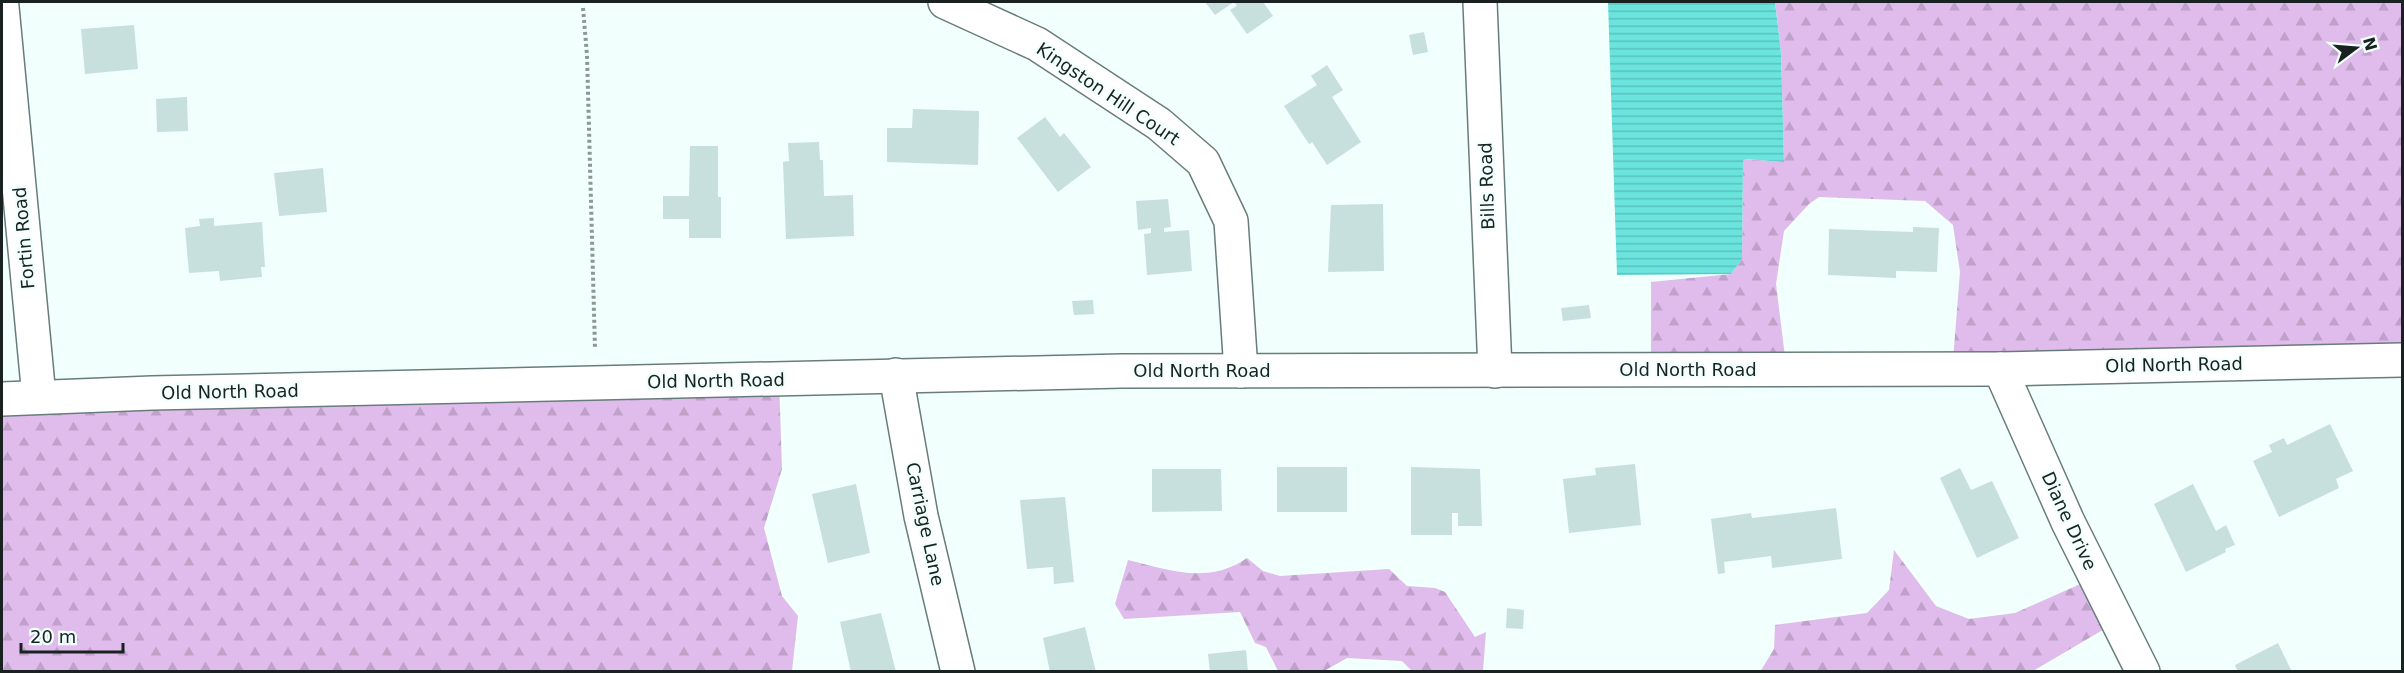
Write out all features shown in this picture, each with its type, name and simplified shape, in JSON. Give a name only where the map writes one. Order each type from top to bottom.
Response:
[{"type":"street","name":"Kingston Hill Court","points":[[945,2],[1037,45],[1159,124],[1203,162],[1231,221],[1241,371]]},
{"type":"street","name":"Bills Road","points":[[1480,2],[1495,371]]},
{"type":"street","name":"Fortin Road","points":[[2,7],[39,397]]},
{"type":"street","name":"Old North Road","points":[[2,399],[896,375],[1241,371],[2000,369],[2403,360]]},
{"type":"street","name":"Diane Drive","points":[[2000,369],[2068,522],[2143,672]]},
{"type":"street","name":"Carriage Lane","points":[[896,375],[921,516],[958,672]]},
{"type":"path","points":[[583,8],[587,55],[596,384]]},
{"type":"green space","points":[[1775,2],[2402,2],[2402,357],[1953,360],[1960,272],[1953,225],[1925,201],[1819,197],[1809,204],[1784,231],[1776,284],[1786,365],[1651,355],[1651,282],[1731,274],[1742,259],[1743,161],[1744,159],[1784,162],[1781,53]]},
{"type":"green space","points":[[779,379],[782,469],[764,528],[782,596],[798,616],[792,671],[2,672],[2,397]]},
{"type":"green space","points":[[1894,550],[1936,606],[1969,619],[2015,613],[2096,577],[2118,621],[2033,671],[1760,672],[1774,649],[1775,625],[1867,613],[1889,590]]},
{"type":"green space","points":[[1247,558],[1263,571],[1280,576],[1389,569],[1407,586],[1435,588],[1445,592],[1475,637],[1486,632],[1483,671],[1412,671],[1402,661],[1347,658],[1324,671],[1278,671],[1266,647],[1255,643],[1240,612],[1124,619],[1115,604],[1128,560],[1173,571],[1203,573],[1218,571]]},
{"type":"water","points":[[1608,2],[1775,2],[1781,53],[1784,162],[1745,159],[1743,161],[1742,259],[1731,274],[1617,275]]},
{"type":"building","points":[[1205,2],[1234,2],[1215,15]]},
{"type":"building","points":[[1234,2],[1263,2],[1273,16],[1247,34],[1230,10],[1237,6]]},
{"type":"building","points":[[134,25],[138,69],[85,74],[81,29]]},
{"type":"building","points":[[1424,32],[1428,52],[1413,55],[1409,35]]},
{"type":"building","points":[[1327,65],[1343,90],[1332,97],[1361,142],[1327,165],[1312,142],[1309,144],[1284,106],[1317,85],[1311,76]]},
{"type":"building","points":[[187,97],[188,131],[157,132],[156,99]]},
{"type":"building","points":[[913,109],[979,111],[978,165],[887,162],[887,128],[912,128]]},
{"type":"building","points":[[1045,117],[1060,137],[1064,133],[1091,167],[1058,192],[1017,138]]},
{"type":"building","points":[[819,142],[820,160],[823,160],[824,196],[853,195],[854,236],[786,239],[783,162],[789,161],[788,143]]},
{"type":"building","points":[[690,146],[718,146],[721,238],[689,238],[689,219],[663,219],[663,196],[689,196]]},
{"type":"building","points":[[323,168],[327,212],[279,216],[274,173]]},
{"type":"building","points":[[1168,199],[1171,227],[1164,228],[1164,232],[1189,230],[1192,271],[1147,275],[1144,234],[1151,233],[1151,228],[1138,230],[1136,201]]},
{"type":"building","points":[[1383,204],[1384,271],[1328,272],[1331,205]]},
{"type":"building","points":[[214,218],[214,226],[262,222],[265,267],[261,267],[262,277],[220,281],[219,271],[189,273],[185,228],[200,226],[199,219]]},
{"type":"building","points":[[1913,227],[1939,228],[1937,272],[1896,271],[1896,278],[1828,275],[1829,229],[1913,232]]},
{"type":"building","points":[[1093,300],[1094,314],[1074,315],[1072,301]]},
{"type":"building","points":[[1589,305],[1591,318],[1563,321],[1561,308]]},
{"type":"building","points":[[2330,424],[2353,471],[2336,479],[2339,488],[2279,517],[2253,461],[2272,452],[2269,445],[2284,438],[2287,445]]},
{"type":"building","points":[[1635,464],[1641,525],[1569,533],[1563,479],[1596,475],[1595,468]]},
{"type":"building","points":[[1277,467],[1347,467],[1347,512],[1277,512]]},
{"type":"building","points":[[1411,467],[1480,469],[1482,526],[1458,526],[1458,513],[1452,513],[1452,535],[1411,535]]},
{"type":"building","points":[[1960,468],[1971,490],[1992,481],[2019,538],[1977,558],[1940,478]]},
{"type":"building","points":[[1152,469],[1221,469],[1222,511],[1152,512]]},
{"type":"building","points":[[856,484],[870,553],[828,563],[812,494]]},
{"type":"building","points":[[2193,484],[2216,531],[2226,525],[2235,545],[2186,572],[2154,504]]},
{"type":"building","points":[[1065,497],[1074,582],[1054,584],[1053,567],[1027,569],[1020,500]]},
{"type":"building","points":[[1836,508],[1842,559],[1772,568],[1771,556],[1724,562],[1725,573],[1718,574],[1711,519],[1751,513],[1752,518]]},
{"type":"building","points":[[1507,608],[1524,610],[1523,629],[1506,628]]},
{"type":"building","points":[[881,613],[896,672],[851,672],[840,622]]},
{"type":"building","points":[[1085,627],[1096,672],[1050,672],[1043,638]]},
{"type":"building","points":[[2278,643],[2292,672],[2238,672],[2235,665]]},
{"type":"building","points":[[1246,650],[1248,672],[1210,672],[1208,654]]}]
